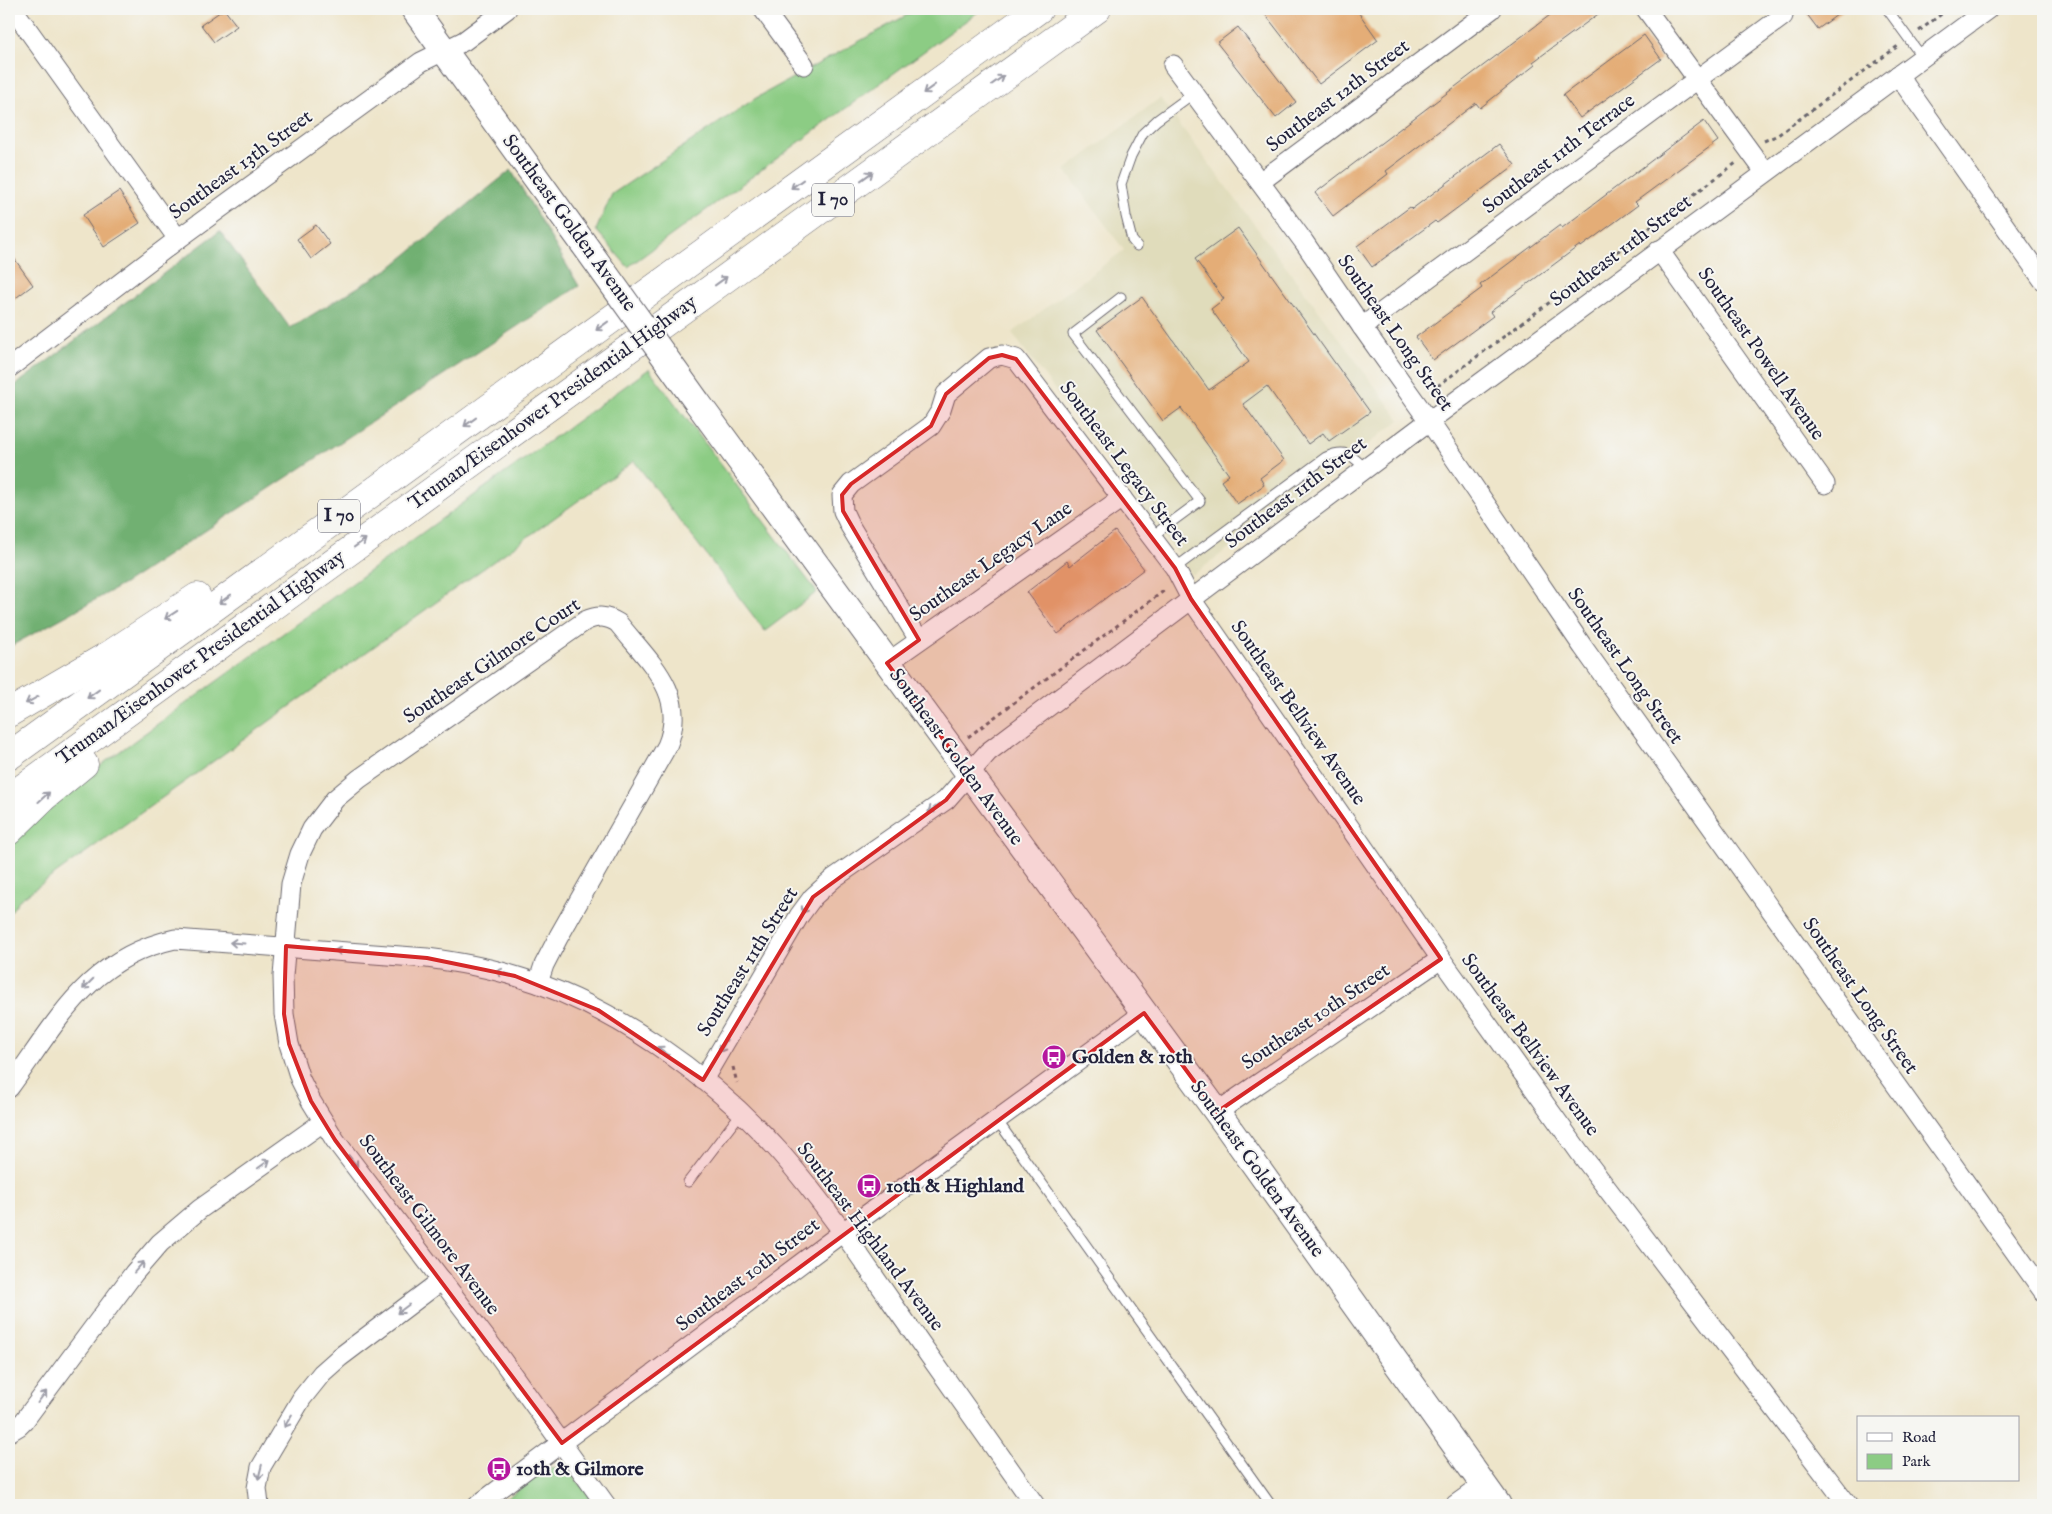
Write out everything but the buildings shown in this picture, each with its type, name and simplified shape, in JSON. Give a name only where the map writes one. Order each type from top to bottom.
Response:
[{"type":"highway","name":"Truman/Eisenhower Presidential Highway","points":[[9,756],[1039,9]]},
{"type":"highway","name":"Truman/Eisenhower Presidential Highway","points":[[9,798],[1097,9]]},
{"type":"highway","points":[[1055,39],[1109,9]]},
{"type":"highway","points":[[9,713],[112,653],[250,560],[390,479]]},
{"type":"highway","points":[[9,831],[77,769],[134,726],[234,634]]},
{"type":"street","points":[[9,12],[13,9],[178,239]]},
{"type":"street","name":"Southeast Golden Avenue","points":[[414,9],[950,750],[1217,1112],[1491,1495]]},
{"type":"street","name":"Southeast 13th Street","points":[[9,368],[178,239],[421,62],[464,41],[508,9]]},
{"type":"street","points":[[763,9],[804,65]]},
{"type":"street","name":"Southeast 12th Street","points":[[1260,182],[1492,9]]},
{"type":"street","points":[[1646,9],[1765,172]]},
{"type":"street","name":"Southeast 11th Street","points":[[703,1080],[799,916],[813,897],[834,878],[946,800],[988,752],[1191,599],[1659,250],[1988,9]]},
{"type":"street","name":"Southeast 11th Terrace","points":[[1362,328],[1783,16]]},
{"type":"street","name":"Southeast Long Street","points":[[1174,65],[1304,242],[1362,328],[1430,420],[1583,647],[2043,1291]]},
{"type":"street","points":[[1898,75],[2043,280]]},
{"type":"street","name":"Southeast Powell Avenue","points":[[1659,250],[1825,484]]},
{"type":"street","name":"Southeast Legacy Street","points":[[919,640],[850,526],[843,511],[842,495],[851,484],[931,426],[941,410],[946,394],[989,358],[1002,355],[1016,358],[1175,568],[1191,599]]},
{"type":"street","name":"Southeast Legacy Lane","points":[[887,663],[1122,498]]},
{"type":"street","name":"Southeast Bellview Avenue","points":[[1191,599],[1441,959],[1586,1161],[1848,1505]]},
{"type":"street","name":"Southeast Gilmore Court","points":[[286,946],[291,884],[300,854],[312,829],[336,800],[360,779],[585,621],[600,616],[618,623],[665,683],[673,704],[673,727],[666,746],[559,936],[544,965],[538,984]]},
{"type":"street","name":"Southeast Highland Avenue","points":[[9,1088],[76,997],[91,980],[128,955],[157,943],[175,939],[427,958],[468,964],[538,984],[598,1010],[633,1030],[703,1080],[741,1113],[777,1150],[843,1232],[1035,1505]]},
{"type":"street","name":"Southeast Gilmore Avenue","points":[[286,946],[283,976],[284,1014],[289,1044],[300,1079],[323,1122],[442,1280],[606,1505]]},
{"type":"street","name":"Southeast 10th Street","points":[[1217,1112],[1441,959]]},
{"type":"street","name":"Southeast 10th Street","points":[[478,1505],[843,1232],[1144,1013]]},
{"type":"street","points":[[9,1432],[24,1421],[134,1272],[160,1243],[200,1209],[323,1122]]},
{"type":"street","points":[[259,1505],[257,1488],[261,1467],[302,1398],[322,1373],[340,1357],[442,1280]]},
{"type":"street","points":[[1455,1505],[1491,1495]]},
{"type":"lane","points":[[1887,9],[1922,57]]},
{"type":"lane","points":[[1137,246],[1132,240],[1121,184],[1131,156],[1143,133],[1194,92]]},
{"type":"lane","points":[[1121,297],[1073,334],[1200,501],[1151,537]]},
{"type":"lane","points":[[1175,568],[1326,457],[1336,453],[1349,453],[1365,468]]},
{"type":"lane","points":[[688,1182],[741,1113]]},
{"type":"lane","points":[[998,1120],[1271,1505]]},
{"type":"path","points":[[1416,403],[1724,174],[1759,143],[1778,135],[1948,9]]},
{"type":"path","points":[[950,750],[1168,588]]},
{"type":"path","points":[[737,1059],[732,1067],[737,1084]]},
{"type":"highlighted area","points":[[1002,355],[1016,359],[1175,568],[1191,599],[1441,959],[1217,1112],[1144,1013],[562,1443],[335,1140],[311,1101],[289,1044],[284,1014],[286,946],[427,958],[515,976],[598,1010],[703,1080],[813,897],[946,800],[968,773],[887,663],[919,640],[843,511],[842,495],[851,484],[931,426],[946,394],[989,358]]},
{"type":"shaded area","points":[[1160,98],[1400,420],[1193,575],[1012,333],[1124,250],[1065,170]]},
{"type":"green space","points":[[918,9],[982,9],[628,267],[596,230],[612,194],[756,98]]},
{"type":"green space","points":[[511,170],[579,286],[124,584],[9,647],[9,390],[220,231],[290,328],[390,268]]},
{"type":"green space","points":[[649,369],[817,592],[765,631],[634,461],[19,900],[9,914],[9,847],[29,826],[105,762]]},
{"type":"green space","points":[[558,1468],[572,1474],[597,1505],[497,1505],[547,1469]]},
{"type":"place","name":"Golden & 10th","points":[[1054,1057]]},
{"type":"place","name":"10th & Highland","points":[[869,1186]]},
{"type":"place","name":"10th & Gilmore","points":[[499,1469]]}]
